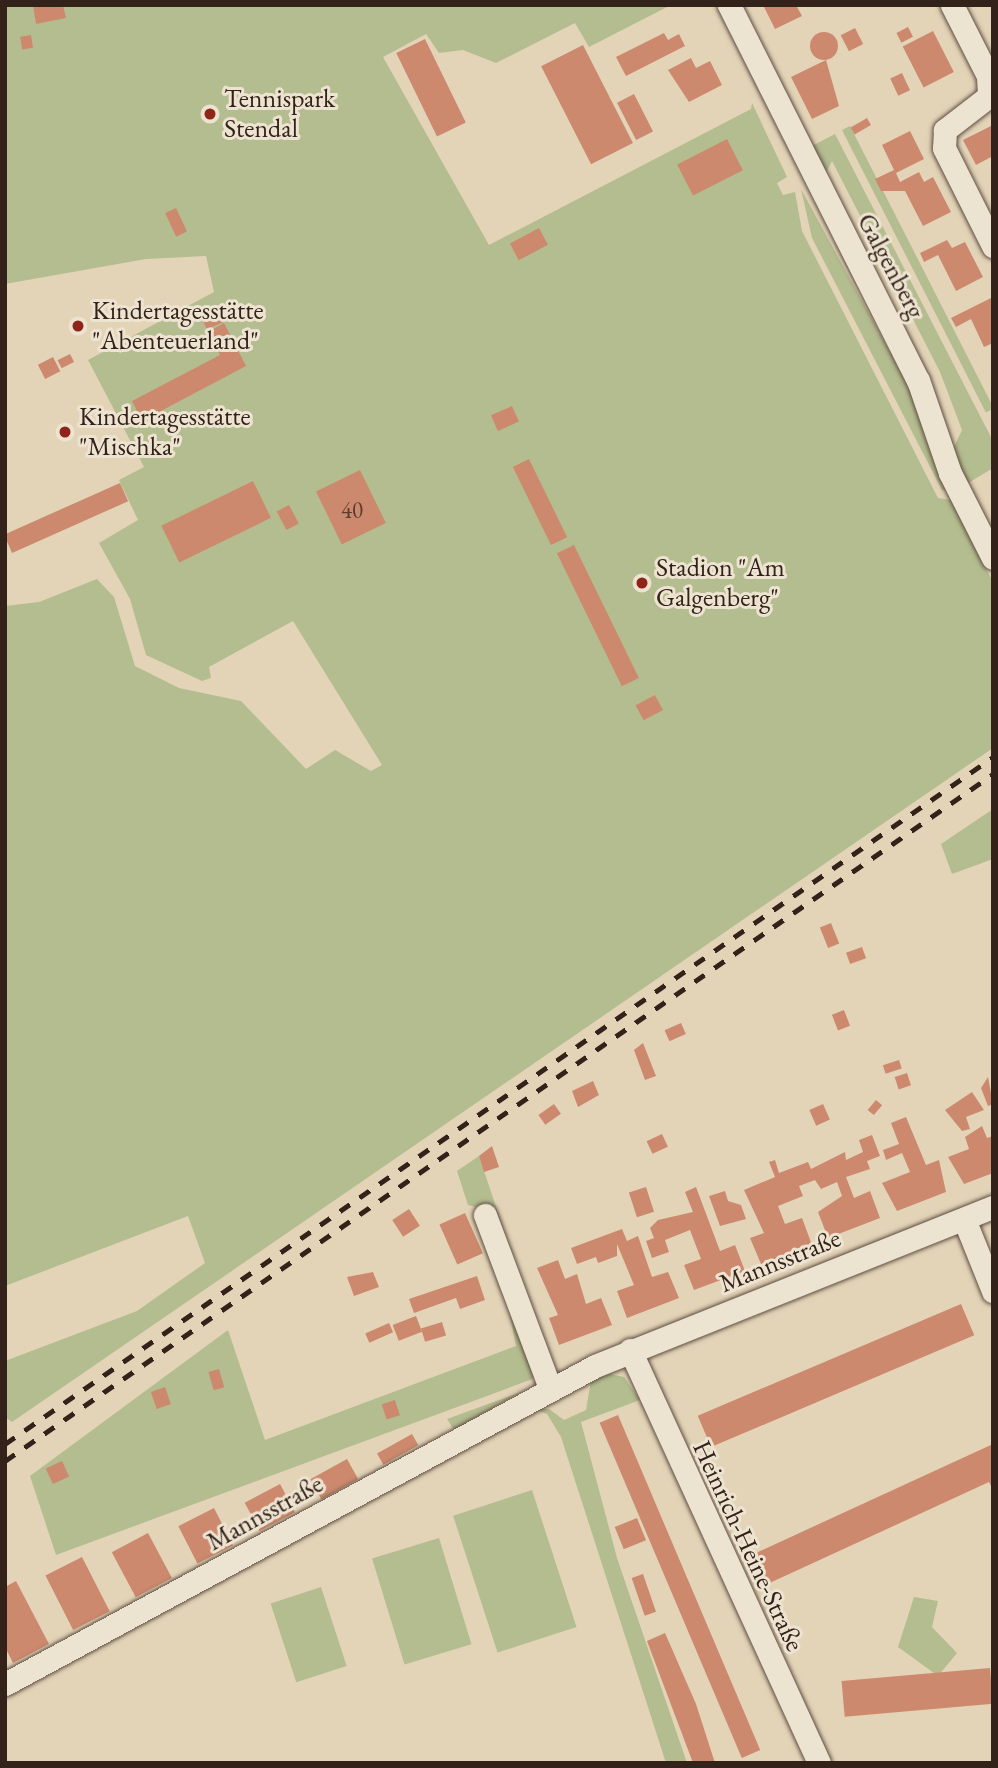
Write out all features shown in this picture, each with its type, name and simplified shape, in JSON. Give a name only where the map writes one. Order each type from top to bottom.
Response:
[{"type":"street","name":"Galgenberg","points":[[729,5],[918,380],[950,473],[993,558]]},
{"type":"street","points":[[952,5],[990,87],[986,102],[945,130],[944,148],[993,246]]},
{"type":"street","name":"Mannsstraße","points":[[5,1684],[550,1388],[630,1350],[993,1207]]},
{"type":"street","points":[[485,1216],[550,1388]]},
{"type":"street","points":[[964,1219],[993,1292]]},
{"type":"street","name":"Heinrich-Heine-Straße","points":[[630,1350],[819,1763]]},
{"type":"green space","points":[[5,5],[671,5],[589,47],[575,23],[496,63],[463,50],[439,53],[426,34],[383,57],[489,245],[751,109],[752,103],[787,177],[777,183],[783,195],[795,192],[802,231],[938,498],[951,500],[993,582],[993,748],[12,1422],[5,1417],[5,1361],[137,1311],[205,1263],[188,1216],[5,1286],[5,606],[39,602],[97,579],[114,597],[135,666],[179,688],[241,701],[306,769],[335,750],[371,771],[382,765],[293,621],[209,667],[211,678],[202,681],[146,655],[130,599],[99,543],[138,520],[119,480],[144,467],[88,360],[214,292],[206,256],[146,259],[5,284]]},
{"type":"green space","points":[[850,126],[993,407],[986,413],[842,130]]},
{"type":"green space","points":[[835,134],[993,441],[993,468],[965,485],[952,451],[962,430],[940,372],[832,161],[823,179],[808,148]]},
{"type":"green space","points":[[801,189],[909,387],[948,491],[942,490],[812,238]]},
{"type":"green space","points":[[993,809],[993,859],[952,874],[941,844]]},
{"type":"green space","points":[[479,1156],[520,1278],[483,1209],[468,1205],[457,1171]]},
{"type":"green space","points":[[509,1311],[535,1377],[530,1380],[56,1555],[30,1476],[228,1330],[265,1440],[516,1346]]},
{"type":"green space","points":[[606,1373],[624,1377],[640,1400],[581,1422],[617,1558],[687,1763],[666,1763],[561,1437],[547,1414],[534,1409],[549,1409],[564,1420],[586,1410],[591,1381]]},
{"type":"green space","points":[[521,1392],[454,1430],[447,1419]]},
{"type":"green space","points":[[532,1490],[576,1627],[498,1653],[453,1516]]},
{"type":"green space","points":[[439,1538],[471,1644],[405,1665],[372,1558]]},
{"type":"green space","points":[[321,1587],[347,1666],[296,1682],[271,1603]]},
{"type":"green space","points":[[914,1597],[938,1601],[932,1627],[957,1653],[938,1676],[898,1647]]},
{"type":"building","points":[[33,5],[63,5],[66,18],[36,24]]},
{"type":"building","points":[[763,5],[796,5],[802,16],[775,29]]},
{"type":"building","points":[[908,27],[913,37],[901,43],[896,33]]},
{"type":"building","points":[[855,28],[863,44],[849,51],[841,35]]},
{"type":"building","points":[[933,31],[954,72],[924,87],[903,46]]},
{"type":"building","points":[[824,32],[834,36],[838,46],[834,56],[824,60],[814,56],[810,46],[814,36]]},
{"type":"building","points":[[664,33],[668,40],[679,34],[685,46],[626,76],[616,57]]},
{"type":"building","points":[[31,35],[33,48],[22,50],[20,37]]},
{"type":"building","points":[[425,39],[466,123],[437,137],[396,53]]},
{"type":"building","points":[[583,45],[633,143],[591,164],[541,66]]},
{"type":"building","points":[[691,58],[696,68],[710,61],[722,85],[689,102],[668,70]]},
{"type":"building","points":[[826,60],[839,106],[812,119],[791,77]]},
{"type":"building","points":[[902,73],[910,90],[898,96],[890,78]]},
{"type":"building","points":[[634,94],[653,131],[636,140],[617,103]]},
{"type":"building","points":[[867,118],[871,125],[855,134],[851,128]]},
{"type":"building","points":[[993,125],[993,156],[976,165],[963,140]]},
{"type":"building","points":[[910,131],[924,159],[896,173],[900,182],[919,172],[924,182],[933,177],[951,212],[923,226],[905,191],[881,191],[875,179],[894,170],[882,145]]},
{"type":"building","points":[[727,139],[743,170],[693,196],[677,164]]},
{"type":"building","points":[[176,208],[187,232],[176,237],[165,213]]},
{"type":"building","points":[[539,228],[548,245],[519,260],[510,243]]},
{"type":"building","points":[[947,240],[952,248],[965,242],[983,277],[956,291],[938,255],[924,262],[920,253]]},
{"type":"building","points":[[993,297],[993,343],[984,347],[971,319],[956,327],[951,318]]},
{"type":"building","points":[[217,306],[224,321],[207,329],[200,314]]},
{"type":"building","points":[[224,323],[246,366],[142,421],[132,401],[220,355],[208,332]]},
{"type":"building","points":[[70,354],[74,362],[62,368],[58,360]]},
{"type":"building","points":[[53,357],[60,371],[45,379],[38,365]]},
{"type":"building","points":[[512,406],[519,422],[498,431],[491,415]]},
{"type":"building","points":[[529,459],[567,537],[551,545],[513,467]]},
{"type":"building","points":[[360,470],[386,523],[342,545],[316,491]]},
{"type":"building","points":[[253,481],[271,518],[179,563],[161,526]]},
{"type":"building","points":[[120,483],[128,501],[12,553],[5,534]]},
{"type":"building","points":[[289,505],[299,524],[286,530],[277,512]]},
{"type":"building","points":[[574,545],[639,678],[622,686],[557,553]]},
{"type":"building","points":[[655,695],[663,710],[644,720],[636,705]]},
{"type":"building","points":[[831,923],[839,943],[828,948],[820,927]]},
{"type":"building","points":[[862,947],[866,958],[850,964],[846,953]]},
{"type":"building","points":[[844,1010],[850,1026],[838,1031],[832,1015]]},
{"type":"building","points":[[681,1023],[686,1034],[669,1041],[665,1030]]},
{"type":"building","points":[[643,1043],[656,1076],[645,1080],[634,1050]]},
{"type":"building","points":[[899,1060],[902,1069],[886,1074],[883,1065]]},
{"type":"building","points":[[907,1073],[911,1085],[899,1089],[895,1077]]},
{"type":"building","points":[[988,1077],[993,1104],[988,1106],[981,1088]]},
{"type":"building","points":[[593,1081],[599,1095],[578,1107],[572,1091]]},
{"type":"building","points":[[972,1092],[984,1110],[966,1117],[970,1129],[962,1131],[945,1110]]},
{"type":"building","points":[[876,1100],[882,1105],[874,1115],[868,1110]]},
{"type":"building","points":[[554,1104],[561,1114],[545,1125],[538,1115]]},
{"type":"building","points":[[823,1104],[830,1120],[816,1126],[809,1110]]},
{"type":"building","points":[[906,1117],[926,1165],[939,1160],[946,1192],[897,1211],[882,1183],[910,1172],[902,1153],[886,1160],[883,1150],[899,1144],[891,1123]]},
{"type":"building","points":[[982,1126],[987,1138],[993,1136],[993,1173],[964,1184],[948,1157],[969,1149],[965,1137]]},
{"type":"building","points":[[662,1134],[668,1147],[653,1154],[647,1141]]},
{"type":"building","points":[[872,1135],[880,1156],[867,1161],[870,1169],[846,1177],[854,1198],[870,1191],[880,1218],[828,1238],[818,1212],[842,1196],[837,1182],[821,1189],[815,1180],[799,1186],[803,1196],[778,1206],[785,1224],[802,1218],[812,1245],[761,1264],[750,1238],[764,1233],[744,1190],[775,1177],[769,1162],[775,1160],[779,1173],[808,1162],[811,1169],[845,1152],[846,1160],[863,1152],[859,1140]]},
{"type":"building","points":[[492,1146],[499,1167],[484,1172],[479,1156]]},
{"type":"building","points":[[646,1187],[654,1212],[637,1217],[629,1193]]},
{"type":"building","points":[[696,1187],[720,1251],[735,1245],[745,1271],[694,1290],[684,1265],[701,1259],[690,1230],[665,1240],[669,1252],[652,1258],[646,1241],[654,1238],[650,1228],[658,1220],[693,1212],[685,1192]]},
{"type":"building","points":[[725,1191],[728,1201],[741,1205],[746,1219],[720,1226],[709,1196]]},
{"type":"building","points":[[409,1209],[420,1226],[403,1237],[392,1220]]},
{"type":"building","points":[[465,1213],[483,1253],[457,1265],[439,1224]]},
{"type":"building","points":[[622,1229],[627,1241],[638,1236],[652,1277],[668,1272],[679,1298],[627,1318],[617,1291],[634,1285],[617,1244],[617,1256],[598,1263],[596,1257],[577,1264],[571,1248]]},
{"type":"building","points":[[558,1260],[565,1279],[577,1274],[586,1304],[601,1298],[612,1325],[559,1345],[549,1318],[558,1315],[537,1268]]},
{"type":"building","points":[[373,1272],[379,1287],[354,1296],[347,1277]]},
{"type":"building","points":[[477,1276],[485,1300],[460,1309],[456,1298],[414,1313],[409,1299]]},
{"type":"building","points":[[961,1304],[974,1335],[711,1447],[698,1416]]},
{"type":"building","points":[[416,1316],[422,1332],[399,1341],[393,1325]]},
{"type":"building","points":[[442,1322],[446,1335],[425,1342],[421,1328]]},
{"type":"building","points":[[389,1323],[393,1332],[369,1343],[365,1334]]},
{"type":"building","points":[[219,1369],[224,1387],[214,1390],[208,1372]]},
{"type":"building","points":[[165,1387],[171,1404],[157,1409],[151,1392]]},
{"type":"building","points":[[395,1400],[400,1415],[387,1420],[382,1404]]},
{"type":"building","points":[[618,1415],[760,1750],[742,1758],[600,1423]]},
{"type":"building","points":[[412,1434],[418,1445],[383,1465],[377,1453]]},
{"type":"building","points":[[993,1444],[993,1490],[989,1482],[759,1588],[745,1558]]},
{"type":"building","points":[[347,1459],[358,1479],[321,1499],[310,1479]]},
{"type":"building","points":[[62,1461],[69,1476],[53,1484],[46,1469]]},
{"type":"building","points":[[280,1484],[295,1512],[260,1531],[245,1503]]},
{"type":"building","points":[[214,1508],[233,1545],[197,1564],[178,1526]]},
{"type":"building","points":[[637,1518],[646,1540],[624,1549],[615,1527]]},
{"type":"building","points":[[148,1533],[172,1578],[136,1597],[112,1552]]},
{"type":"building","points":[[82,1557],[110,1611],[73,1630],[45,1576]]},
{"type":"building","points":[[643,1574],[656,1612],[645,1616],[632,1578]]},
{"type":"building","points":[[16,1581],[49,1644],[13,1663],[5,1647],[5,1587]]},
{"type":"building","points":[[665,1633],[696,1704],[715,1763],[693,1763],[647,1641]]},
{"type":"building","points":[[990,1668],[993,1704],[845,1717],[842,1681]]},
{"type":"railway","points":[[5,1444],[993,757]]},
{"type":"railway","points":[[5,1461],[993,774]]},
{"type":"place","name":"Tennispark Stendal","points":[[210,114]]},
{"type":"place","name":"Kindertagesstätte \"Abenteuerland\"","points":[[78,326]]},
{"type":"place","name":"Kindertagesstätte \"Mischka\"","points":[[65,432]]},
{"type":"place","name":"Stadion \"Am Galgenberg\"","points":[[642,583]]}]
